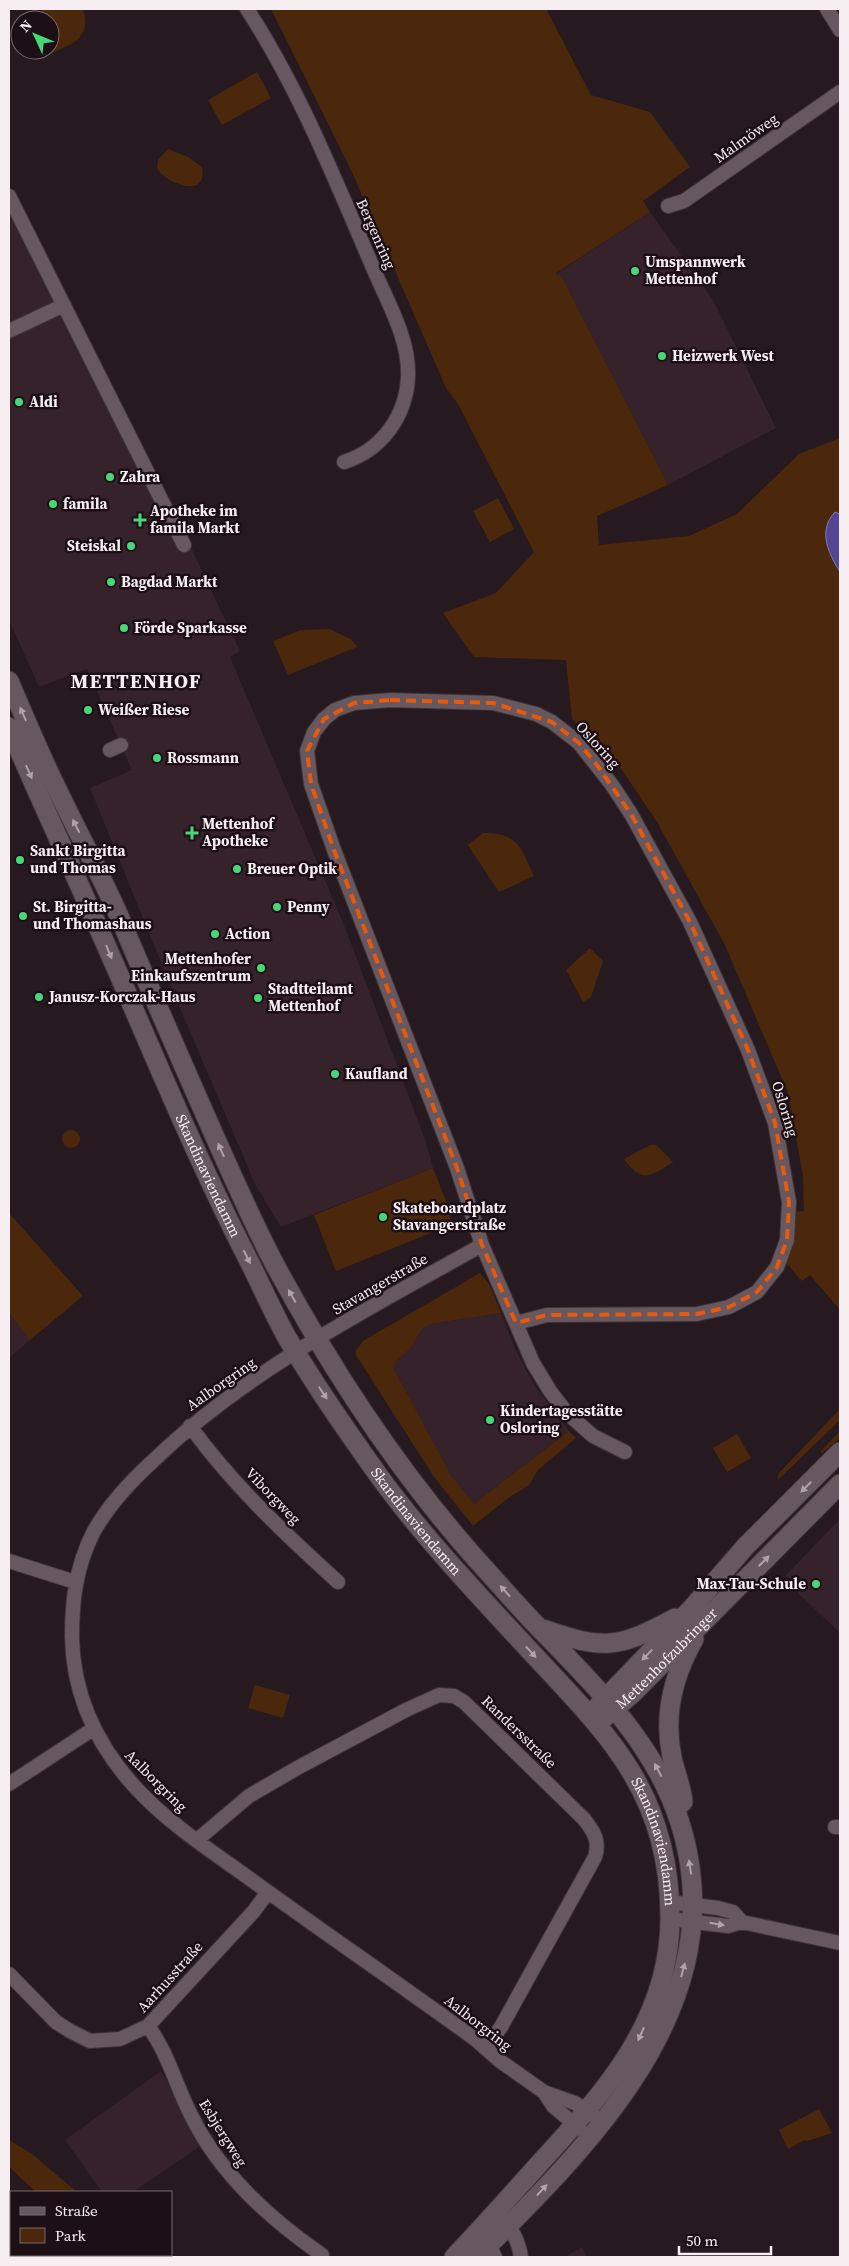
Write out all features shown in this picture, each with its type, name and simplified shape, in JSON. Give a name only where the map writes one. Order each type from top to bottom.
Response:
[{"type":"main road","name":"Skandinaviendamm","points":[[9,681],[56,787],[116,911],[245,1203],[273,1261],[316,1339],[361,1411],[438,1514],[538,1627],[610,1704],[653,1760],[675,1805],[683,1831],[692,1878],[692,1912],[690,1945],[668,2016],[635,2076],[590,2138],[502,2219]]},
{"type":"main road","name":"Skandinaviendamm","points":[[9,727],[206,1174],[279,1322],[296,1352],[375,1471],[419,1528],[463,1579],[593,1719],[620,1752],[643,1793],[664,1854],[670,1910],[665,1965],[650,2014],[626,2061],[502,2219],[484,2248],[454,2257]]},
{"type":"main road","name":"Mettenhofzubringer","points":[[699,1614],[745,1546],[840,1452]]},
{"type":"main road","name":"Mettenhofzubringer","points":[[593,1719],[603,1718],[610,1704],[699,1614],[840,1484]]},
{"type":"main road","name":"Skandinaviendamm","points":[[538,1627],[579,1641],[609,1644],[637,1637],[699,1614]]},
{"type":"main road","points":[[683,1831],[684,1800],[670,1742],[669,1708],[680,1668],[699,1614]]},
{"type":"street","name":"Bergenring","points":[[247,9],[288,79],[368,256],[404,346],[408,376],[405,399],[397,419],[375,446],[360,457],[344,462]]},
{"type":"street","points":[[826,9],[840,30]]},
{"type":"street","name":"Malmöweg","points":[[668,206],[684,201],[840,92]]},
{"type":"street","points":[[9,196],[184,545]]},
{"type":"street","points":[[9,331],[64,305]]},
{"type":"street","name":"Osloring","points":[[516,1323],[547,1315],[697,1314],[729,1307],[757,1292],[777,1267],[787,1240],[789,1202],[775,1123],[748,1050],[690,922],[631,814],[612,785],[579,743],[552,722],[536,714],[493,703],[390,700],[354,703],[335,710],[324,719],[314,732],[307,750],[311,784],[381,975],[458,1168],[482,1245],[533,1363],[550,1391],[566,1412],[594,1436],[625,1452]]},
{"type":"street","name":"Stavangerstraße","points":[[296,1352],[482,1245]]},
{"type":"street","name":"Aalborgring","points":[[296,1352],[190,1426],[144,1470],[110,1507],[93,1533],[75,1582],[72,1611],[75,1666],[82,1698],[93,1729],[108,1755],[135,1788],[170,1821],[463,2030],[544,2092],[562,2098],[581,2118],[590,2138]]},
{"type":"street","name":"Viborgweg","points":[[190,1426],[233,1478],[290,1537],[338,1582]]},
{"type":"street","points":[[9,1561],[75,1582]]},
{"type":"street","name":"Randersstraße","points":[[197,1840],[249,1796],[298,1767],[406,1710],[439,1695],[454,1696],[464,1702],[584,1819],[594,1834],[598,1846],[596,1857],[519,1995],[495,2036],[485,2048]]},
{"type":"street","points":[[9,1784],[93,1729]]},
{"type":"street","name":"Aarhusstraße","points":[[9,1974],[56,2022],[90,2041],[120,2039],[148,2026],[254,1911],[268,1892]]},
{"type":"street","points":[[670,1910],[733,1912],[742,1922],[840,1943]]},
{"type":"street","name":"Esbjergweg","points":[[148,2026],[158,2039],[195,2123],[226,2172],[292,2234],[322,2255]]},
{"type":"street","name":"Aalborgring","points":[[581,2118],[602,2123]]},
{"type":"street","points":[[502,2219],[519,2247],[520,2257]]},
{"type":"highlighted area","points":[[390,700],[493,703],[552,722],[579,743],[597,765],[631,814],[690,922],[748,1050],[775,1123],[789,1202],[787,1240],[777,1267],[757,1292],[729,1307],[697,1314],[547,1315],[516,1323],[482,1245],[457,1168],[334,850],[311,784],[307,751],[324,719],[354,703]]},
{"type":"shaded area","points":[[9,210],[168,531],[181,526],[240,651],[230,657],[344,925],[426,1142],[433,1168],[281,1227],[255,1184],[171,987],[90,788],[132,770],[87,669],[39,687],[9,620]]},
{"type":"shaded area","points":[[650,212],[713,300],[776,428],[668,485],[562,277],[555,275]]},
{"type":"shaded area","points":[[835,512],[840,514],[840,572],[832,558],[826,535],[830,519]]},
{"type":"shaded area","points":[[9,1313],[30,1340],[9,1358]]},
{"type":"shaded area","name":"Kindertagesstätte Osloring","points":[[501,1313],[516,1351],[536,1388],[569,1431],[474,1504],[451,1475],[394,1369],[394,1363],[411,1348],[422,1329],[430,1324]]},
{"type":"shaded area","name":"Max-Tau-Schule","points":[[840,1519],[840,1633],[799,1594],[786,1575]]},
{"type":"shaded area","points":[[161,2071],[202,2145],[134,2191],[101,2191],[65,2140]]},
{"type":"shaded area","points":[[582,2247],[587,2257],[564,2257]]},
{"type":"green space","points":[[83,9],[85,20],[81,35],[76,41],[60,49],[60,10],[41,10]]},
{"type":"green space","points":[[271,9],[546,9],[591,95],[650,112],[690,167],[643,201],[650,212],[555,274],[562,277],[668,485],[597,516],[599,545],[689,536],[737,514],[799,454],[840,438],[840,514],[835,512],[830,519],[826,535],[832,558],[840,572],[840,1310],[810,1275],[802,1281],[785,1262],[794,1212],[804,1211],[803,1176],[788,1093],[725,945],[657,822],[605,745],[572,719],[566,660],[474,657],[443,613],[496,593],[534,552],[458,404],[446,388],[352,172]]},
{"type":"green space","points":[[257,72],[271,98],[222,125],[208,100]]},
{"type":"green space","points":[[168,149],[188,157],[202,167],[202,177],[199,183],[193,186],[186,186],[178,184],[162,175],[157,169],[158,160]]},
{"type":"green space","points":[[498,498],[514,529],[490,542],[473,511]]},
{"type":"green space","points":[[330,629],[352,640],[357,647],[288,675],[273,641],[301,630]]},
{"type":"green space","points":[[483,833],[512,839],[522,850],[534,876],[499,892],[468,845]]},
{"type":"green space","points":[[590,948],[603,961],[591,997],[583,1002],[566,970]]},
{"type":"green space","points":[[67,1130],[75,1130],[80,1135],[78,1146],[67,1148],[62,1143],[62,1135]]},
{"type":"green space","points":[[650,1145],[656,1145],[673,1162],[652,1174],[647,1175],[636,1172],[624,1159]]},
{"type":"green space","name":"Skateboardplatz Stavangerstraße","points":[[433,1168],[448,1206],[451,1225],[336,1271],[314,1215]]},
{"type":"green space","points":[[9,1213],[83,1296],[30,1340],[9,1313]]},
{"type":"green space","points":[[480,1273],[489,1284],[501,1313],[430,1324],[422,1329],[411,1348],[394,1363],[394,1369],[451,1475],[474,1504],[569,1431],[576,1438],[538,1470],[529,1485],[511,1496],[473,1526],[434,1477],[356,1355],[356,1351],[363,1341]]},
{"type":"green space","points":[[840,1409],[840,1420],[777,1481],[779,1473]]},
{"type":"green space","points":[[840,1431],[840,1438],[822,1453],[820,1452]]},
{"type":"green space","points":[[737,1434],[751,1458],[727,1472],[713,1448]]},
{"type":"green space","points":[[255,1685],[290,1695],[283,1718],[248,1708]]},
{"type":"green space","points":[[819,2109],[832,2133],[805,2140],[788,2149],[779,2130]]},
{"type":"green space","points":[[9,2140],[32,2154],[76,2191],[35,2191],[9,2167]]},
{"type":"place","name":"Umspannwerk Mettenhof","points":[[635,271]]},
{"type":"place","name":"Heizwerk West","points":[[662,356]]},
{"type":"place","name":"Aldi","points":[[19,402]]},
{"type":"place","name":"Zahra","points":[[110,477]]},
{"type":"place","name":"famila","points":[[53,504]]},
{"type":"place","name":"Apotheke im famila Markt","points":[[140,520]]},
{"type":"place","name":"Steiskal","points":[[131,546]]},
{"type":"place","name":"Bagdad Markt","points":[[111,582]]},
{"type":"place","name":"Förde Sparkasse","points":[[124,628]]},
{"type":"place","name":"Weißer Riese","points":[[88,710]]},
{"type":"place","name":"Rossmann","points":[[157,758]]},
{"type":"place","name":"Mettenhof Apotheke","points":[[192,833]]},
{"type":"place","name":"Sankt Birgitta und Thomas","points":[[20,860]]},
{"type":"place","name":"Breuer Optik","points":[[237,869]]},
{"type":"place","name":"Penny","points":[[277,907]]},
{"type":"place","name":"St. Birgitta- und Thomashaus","points":[[23,916]]},
{"type":"place","name":"Action","points":[[215,934]]},
{"type":"place","name":"Mettenhofer Einkaufszentrum","points":[[261,968]]},
{"type":"place","name":"Janusz-Korczak-Haus","points":[[39,997]]},
{"type":"place","name":"Stadtteilamt Mettenhof","points":[[258,998]]},
{"type":"place","name":"Kaufland","points":[[335,1074]]},
{"type":"place","name":"Skateboardplatz Stavangerstraße","points":[[383,1217]]},
{"type":"place","name":"Kindertagesstätte Osloring","points":[[490,1420]]},
{"type":"place","name":"Max-Tau-Schule","points":[[816,1584]]},
{"type":"district","name":"METTENHOF","points":[[136,681]]}]
